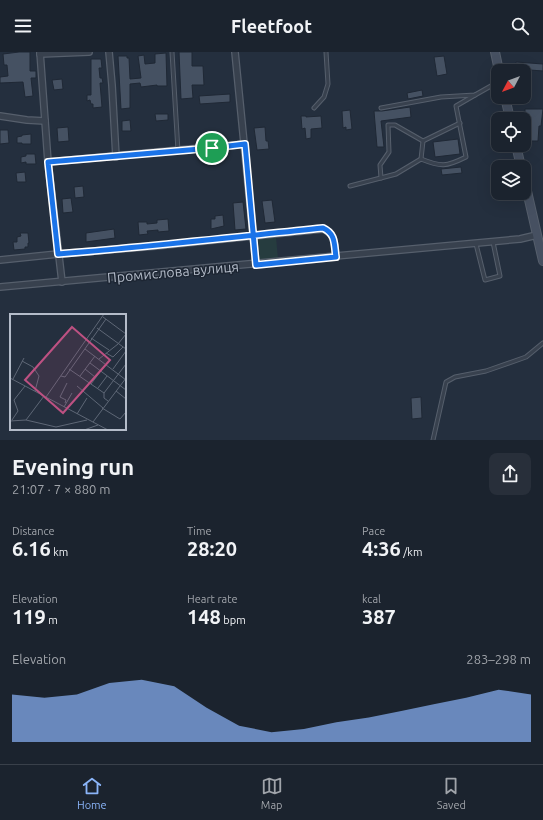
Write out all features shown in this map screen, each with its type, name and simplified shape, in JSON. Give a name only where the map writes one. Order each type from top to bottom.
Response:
[{"type":"main road","points":[[495,52],[498,64]]},
{"type":"main road","points":[[529,200],[542,256]]},
{"type":"street","points":[[62,282],[48,162],[40,53],[89,52]]},
{"type":"street","points":[[109,52],[116,157]]},
{"type":"street","points":[[235,52],[256,265]]},
{"type":"street","points":[[0,116],[45,121]]},
{"type":"street","points":[[48,162],[116,157],[245,144]]},
{"type":"street","points":[[0,260],[156,246],[323,228],[330,231],[333,237],[336,257]]},
{"type":"street","name":"Промислова вулиця","points":[[0,287],[476,244],[520,239],[537,235]]},
{"type":"lane","points":[[172,52],[178,151]]},
{"type":"lane","points":[[314,108],[324,97],[328,84],[326,52]]},
{"type":"lane","points":[[421,159],[437,166],[452,164],[466,157],[456,106],[491,86]]},
{"type":"lane","points":[[381,108],[442,97],[475,95]]},
{"type":"lane","points":[[423,140],[460,123]]},
{"type":"lane","points":[[381,178],[380,165],[389,152],[388,125],[395,125],[423,140]]},
{"type":"lane","points":[[421,159],[423,140]]},
{"type":"lane","points":[[350,186],[396,174],[421,159]]},
{"type":"lane","points":[[476,244],[485,280],[500,276],[493,242]]},
{"type":"lane","points":[[433,440],[446,382],[455,377],[486,371],[526,356],[543,343]]},
{"type":"green space","points":[[276,237],[278,259],[260,261],[258,238]]},
{"type":"building","points":[[30,52],[30,71],[36,71],[36,78],[31,78],[33,96],[25,97],[23,82],[0,83],[0,77],[8,76],[7,65],[4,65],[3,54]]},
{"type":"building","points":[[179,52],[192,52],[192,66],[203,66],[204,85],[192,85],[193,98],[181,99]]},
{"type":"building","points":[[166,53],[167,86],[157,85],[141,87],[140,83],[130,84],[130,108],[121,109],[118,56],[127,56],[127,58],[129,58],[130,79],[141,78],[138,56],[144,55],[145,64],[155,63],[155,54]]},
{"type":"building","points":[[444,56],[447,74],[437,76],[434,57]]},
{"type":"building","points":[[91,59],[101,59],[102,68],[99,68],[100,78],[102,78],[103,83],[100,83],[102,107],[93,108],[93,104],[91,104],[90,100],[87,101],[87,95],[91,95]]},
{"type":"building","points":[[516,62],[543,64],[543,71],[531,70],[531,64],[516,64]]},
{"type":"building","points":[[62,79],[63,89],[54,90],[52,80]]},
{"type":"building","points":[[422,90],[423,96],[408,99],[407,93]]},
{"type":"building","points":[[230,94],[230,102],[200,104],[199,96]]},
{"type":"building","points":[[410,107],[411,117],[381,121],[384,147],[377,147],[374,111]]},
{"type":"building","points":[[525,109],[543,109],[541,126],[539,126],[538,141],[531,141],[531,112],[525,112]]},
{"type":"building","points":[[350,110],[352,129],[346,130],[346,127],[343,128],[342,111]]},
{"type":"building","points":[[155,114],[168,114],[168,120],[156,121]]},
{"type":"building","points":[[301,116],[321,116],[322,128],[311,129],[311,138],[306,139],[305,128],[302,129]]},
{"type":"building","points":[[130,120],[131,131],[122,131],[122,121]]},
{"type":"building","points":[[68,127],[69,141],[58,142],[57,128]]},
{"type":"building","points":[[265,127],[266,141],[268,141],[269,149],[257,150],[254,128]]},
{"type":"building","points":[[0,130],[8,130],[9,143],[0,144]]},
{"type":"building","points":[[31,134],[31,144],[17,143],[17,137]]},
{"type":"building","points":[[458,139],[460,154],[435,157],[433,142]]},
{"type":"building","points":[[26,154],[35,154],[36,164],[26,164],[26,162],[21,163],[21,157],[26,156]]},
{"type":"building","points":[[461,167],[462,173],[442,175],[441,169]]},
{"type":"building","points":[[25,172],[26,182],[17,182],[16,173]]},
{"type":"building","points":[[83,186],[84,197],[75,198],[74,187]]},
{"type":"building","points":[[71,198],[73,212],[63,213],[62,199]]},
{"type":"building","points":[[272,200],[275,222],[265,223],[262,201]]},
{"type":"building","points":[[243,202],[246,229],[235,230],[233,203]]},
{"type":"building","points":[[223,215],[224,226],[211,229],[211,219],[215,219],[215,216]]},
{"type":"building","points":[[168,219],[169,231],[147,231],[148,234],[139,235],[138,222],[147,222],[147,224],[157,223],[157,220]]},
{"type":"building","points":[[114,229],[115,238],[86,242],[86,233]]},
{"type":"building","points":[[20,233],[28,233],[28,247],[25,247],[25,249],[14,250],[13,242],[17,242],[17,237],[21,236]]},
{"type":"building","points":[[421,397],[422,418],[412,419],[411,398]]},
{"type":"route","points":[[212,148],[48,162],[58,254],[156,246],[253,235],[323,228],[330,231],[333,237],[336,257],[256,265],[253,235],[245,144],[212,148]]}]
